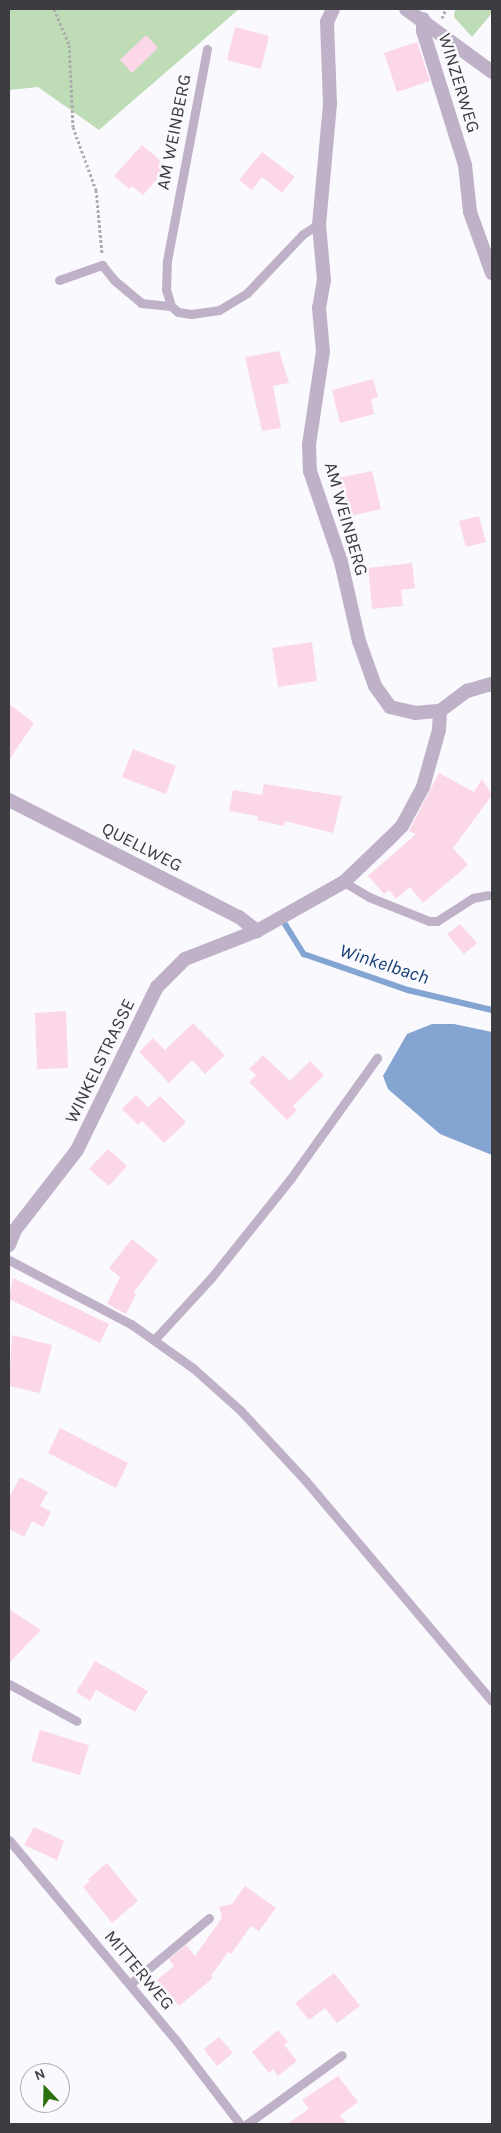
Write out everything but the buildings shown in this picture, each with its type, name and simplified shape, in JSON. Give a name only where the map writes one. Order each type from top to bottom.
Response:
[{"type":"street","name":"AM WEINBERG","points":[[333,9],[327,22],[330,104],[319,224],[324,280],[319,308],[323,351],[309,445],[312,480],[341,562],[358,641],[375,686],[390,707],[415,713],[440,711]]},
{"type":"street","points":[[406,9],[423,19],[492,72]]},
{"type":"street","name":"WINZERWEG","points":[[423,19],[423,31],[465,165],[470,212],[492,273]]},
{"type":"street","points":[[440,711],[466,691],[492,684]]},
{"type":"street","name":"WINKELSTRASSE","points":[[9,1245],[12,1227],[77,1150],[157,987],[185,960],[256,931],[344,882],[388,840],[407,817],[423,787],[439,730],[440,711]]},
{"type":"street","name":"QUELLWEG","points":[[9,800],[239,917],[256,931]]},
{"type":"lane","name":"AM WEINBERG","points":[[171,306],[166,289],[167,261],[207,49]]},
{"type":"lane","points":[[60,280],[102,265],[114,280],[141,303],[156,307],[171,306],[178,312],[191,314],[219,310],[247,293],[303,234],[319,224]]},
{"type":"lane","points":[[344,882],[369,897],[429,921],[437,920],[468,900],[488,895]]},
{"type":"lane","points":[[154,1340],[211,1278],[291,1178],[377,1058]]},
{"type":"lane","points":[[9,1260],[131,1324],[193,1368],[272,1445],[435,1630],[492,1701]]},
{"type":"lane","points":[[9,1684],[77,1721]]},
{"type":"lane","name":"MITTERWEG","points":[[9,1840],[130,1984],[240,2124]]},
{"type":"lane","points":[[130,1984],[209,1918]]},
{"type":"lane","points":[[247,2124],[342,2055]]},
{"type":"path","points":[[54,9],[69,45],[73,127],[96,190],[102,265]]},
{"type":"green space","points":[[9,9],[239,9],[99,130],[38,87],[9,90]]},
{"type":"green space","points":[[455,9],[492,9],[492,13],[472,37],[454,17]]},
{"type":"water","points":[[432,1024],[454,1024],[492,1032],[492,1155],[440,1134],[388,1089],[383,1076],[407,1034]]},
{"type":"waterway","name":"Winkelbach","points":[[284,922],[304,954],[408,990],[492,1010]]}]
